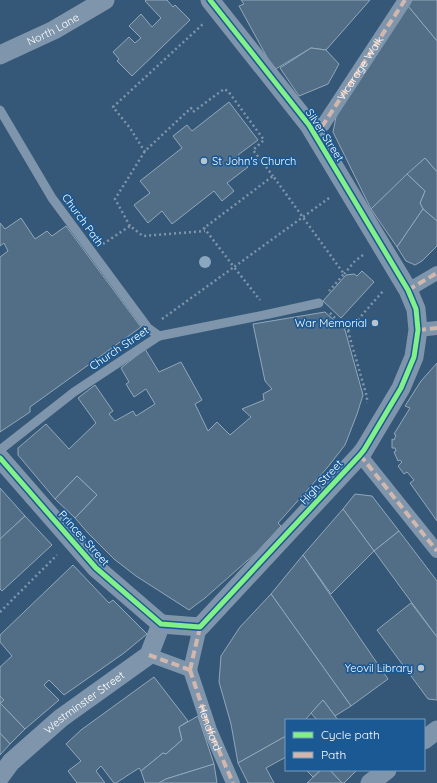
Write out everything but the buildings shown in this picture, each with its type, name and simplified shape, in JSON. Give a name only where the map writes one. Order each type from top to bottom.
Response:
[{"type":"street","name":"North Lane","points":[[0,55],[54,30],[105,0]]},
{"type":"street","name":"Vicarage Walk","points":[[310,126],[323,125],[405,0]]},
{"type":"street","name":"Silver Street","points":[[214,5],[310,126],[408,290]]},
{"type":"street","points":[[408,290],[437,274]]},
{"type":"street","name":"High Street","points":[[190,670],[200,627],[360,455],[401,388],[414,357],[418,330],[416,309],[408,290]]},
{"type":"street","points":[[418,330],[437,328]]},
{"type":"street","points":[[360,455],[437,551]]},
{"type":"street","name":"Princes Street","points":[[0,458],[96,568],[161,624]]},
{"type":"street","points":[[190,670],[149,655],[161,624],[200,627]]},
{"type":"street","name":"Westminster Street","points":[[0,777],[11,762],[61,718],[149,655]]},
{"type":"street","name":"Hendford","points":[[190,670],[210,730],[233,783]]},
{"type":"street","points":[[370,783],[386,771]]},
{"type":"lane","name":"Church Path","points":[[0,110],[52,198],[148,328],[159,336]]},
{"type":"lane","name":"Church Street","points":[[0,450],[74,392],[159,336],[319,303]]},
{"type":"path","points":[[144,152],[130,128],[113,107],[214,5]]},
{"type":"path","points":[[205,231],[143,236],[130,226],[115,199],[144,152],[191,108],[193,112],[224,89],[228,91],[264,140],[253,150],[344,274]]},
{"type":"path","points":[[205,231],[204,228],[273,176]]},
{"type":"path","points":[[148,328],[322,202]]},
{"type":"path","points":[[91,251],[130,226]]},
{"type":"path","points":[[205,231],[270,314]]},
{"type":"path","points":[[355,261],[319,303],[348,331],[367,397],[366,404]]},
{"type":"path","points":[[348,331],[399,273]]},
{"type":"path","points":[[0,612],[72,540]]},
{"type":"marked path","points":[[309,125],[323,125],[405,0]]},
{"type":"marked path","points":[[408,290],[437,273]]},
{"type":"marked path","points":[[418,330],[437,328]]},
{"type":"marked path","points":[[360,455],[437,551]]},
{"type":"marked path","points":[[190,670],[200,627]]},
{"type":"marked path","points":[[149,655],[190,670]]},
{"type":"marked path","points":[[190,670],[210,730],[233,783]]},
{"type":"cycle path","points":[[0,458],[96,568],[161,624],[200,627],[360,455],[401,388],[414,357],[418,330],[416,309],[408,290],[309,125],[210,0]]},
{"type":"place","name":"St John's Church","points":[[204,161]]},
{"type":"place","name":"War Memorial","points":[[375,323]]},
{"type":"place","name":"Yeovil Library","points":[[421,668]]}]
